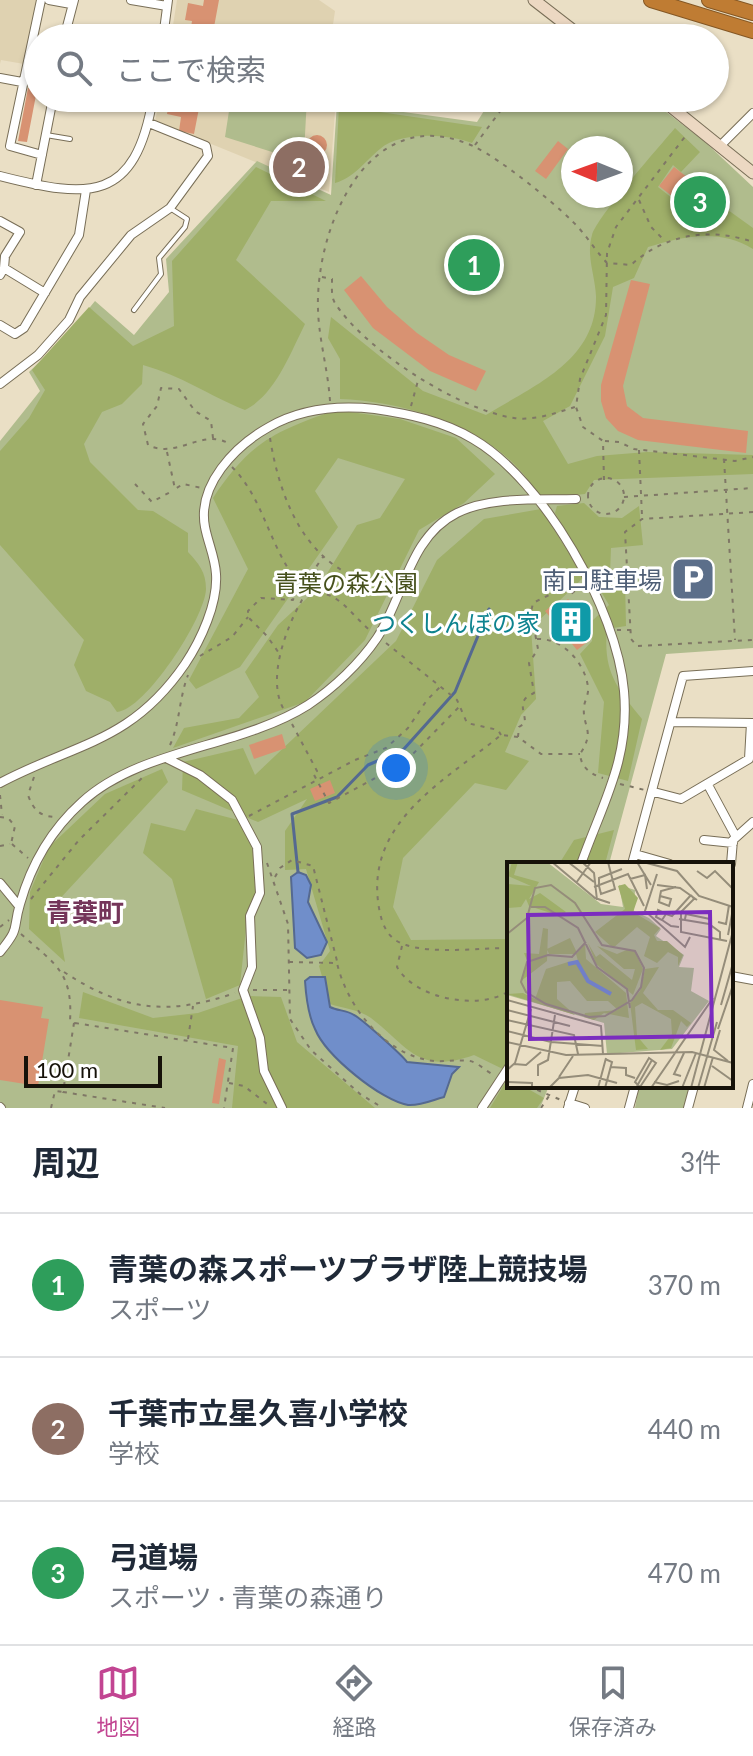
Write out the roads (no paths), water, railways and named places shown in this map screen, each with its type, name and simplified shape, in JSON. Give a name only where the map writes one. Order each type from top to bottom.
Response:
[{"type":"highway","points":[[651,0],[753,31]]},
{"type":"highway","points":[[709,0],[753,13]]},
{"type":"street","points":[[35,24],[41,0]]},
{"type":"street","points":[[49,0],[72,2],[67,24]]},
{"type":"street","points":[[131,0],[168,3],[165,24]]},
{"type":"street","points":[[534,0],[565,24]]},
{"type":"street","points":[[24,73],[10,146],[42,155]]},
{"type":"street","points":[[0,78],[22,82]]},
{"type":"street","points":[[36,185],[50,112]]},
{"type":"street","points":[[0,176],[36,185],[86,190],[111,182],[131,164],[151,112]]},
{"type":"street","points":[[678,112],[753,173]]},
{"type":"street","points":[[721,145],[753,113]]},
{"type":"street","points":[[0,384],[38,355],[69,320],[80,297],[131,235],[170,208],[208,156],[206,146],[149,123]]},
{"type":"street","points":[[0,325],[15,334],[24,328],[79,235],[86,190]]},
{"type":"street","points":[[0,221],[20,232],[5,256],[2,272],[45,293]]},
{"type":"street","points":[[0,783],[113,734],[158,697],[185,663],[204,626],[217,576],[205,527],[207,490],[238,452],[268,427],[293,416],[330,407],[409,415],[450,427],[475,440],[502,460],[539,500],[589,579],[612,630],[619,650],[626,717],[624,746],[615,782],[582,862]]},
{"type":"street","points":[[0,952],[17,931],[19,909],[46,843],[93,792],[168,759],[288,717],[325,693],[378,636],[416,553],[437,526],[457,512],[481,505],[576,499]]},
{"type":"street","points":[[656,862],[634,859],[683,676],[753,671]]},
{"type":"street","points":[[654,792],[681,799],[749,759],[752,723],[672,722]]},
{"type":"street","points":[[168,759],[218,787],[244,819],[257,847],[260,893],[250,916],[252,967],[243,990],[260,1038],[264,1071],[282,1108]]},
{"type":"street","points":[[708,785],[734,840],[731,862]]},
{"type":"street","points":[[704,840],[734,840],[753,822]]},
{"type":"street","points":[[0,883],[19,909]]},
{"type":"street","points":[[733,976],[753,980]]},
{"type":"street","points":[[482,1108],[507,1070]]},
{"type":"street","points":[[747,1108],[753,1084]]},
{"type":"street","points":[[629,1108],[634,1088]]},
{"type":"street","points":[[688,1108],[693,1088]]},
{"type":"street","points":[[569,1106],[585,1108]]},
{"type":"lane","points":[[46,135],[70,139]]},
{"type":"lane","points":[[134,310],[161,274],[159,258],[185,227],[187,219],[170,208]]},
{"type":"water","points":[[298,872],[306,875],[311,885],[308,902],[327,942],[321,955],[307,958],[295,948],[291,877]]},
{"type":"water","points":[[310,977],[325,977],[330,1007],[358,1018],[407,1062],[459,1067],[452,1074],[444,1097],[413,1105],[397,1102],[342,1064],[321,1040],[313,1024],[305,981]]},
{"type":"waterway","points":[[298,872],[292,814],[337,797],[368,765],[403,750],[455,692],[489,609]]},
{"type":"place","name":"千葉市立星久喜小学校","points":[[299,167]]},
{"type":"place","name":"弓道場","points":[[700,202]]},
{"type":"place","name":"青葉の森スポーツプラザ陸上競技場","points":[[474,265]]},
{"type":"place","name":"南口駐車場","points":[[693,579]]},
{"type":"place","name":"つくしんぼの家","points":[[571,622]]},
{"type":"district","name":"青葉町","points":[[85,912]]},
{"type":"park label","name":"青葉の森公園","points":[[346,582]]}]
